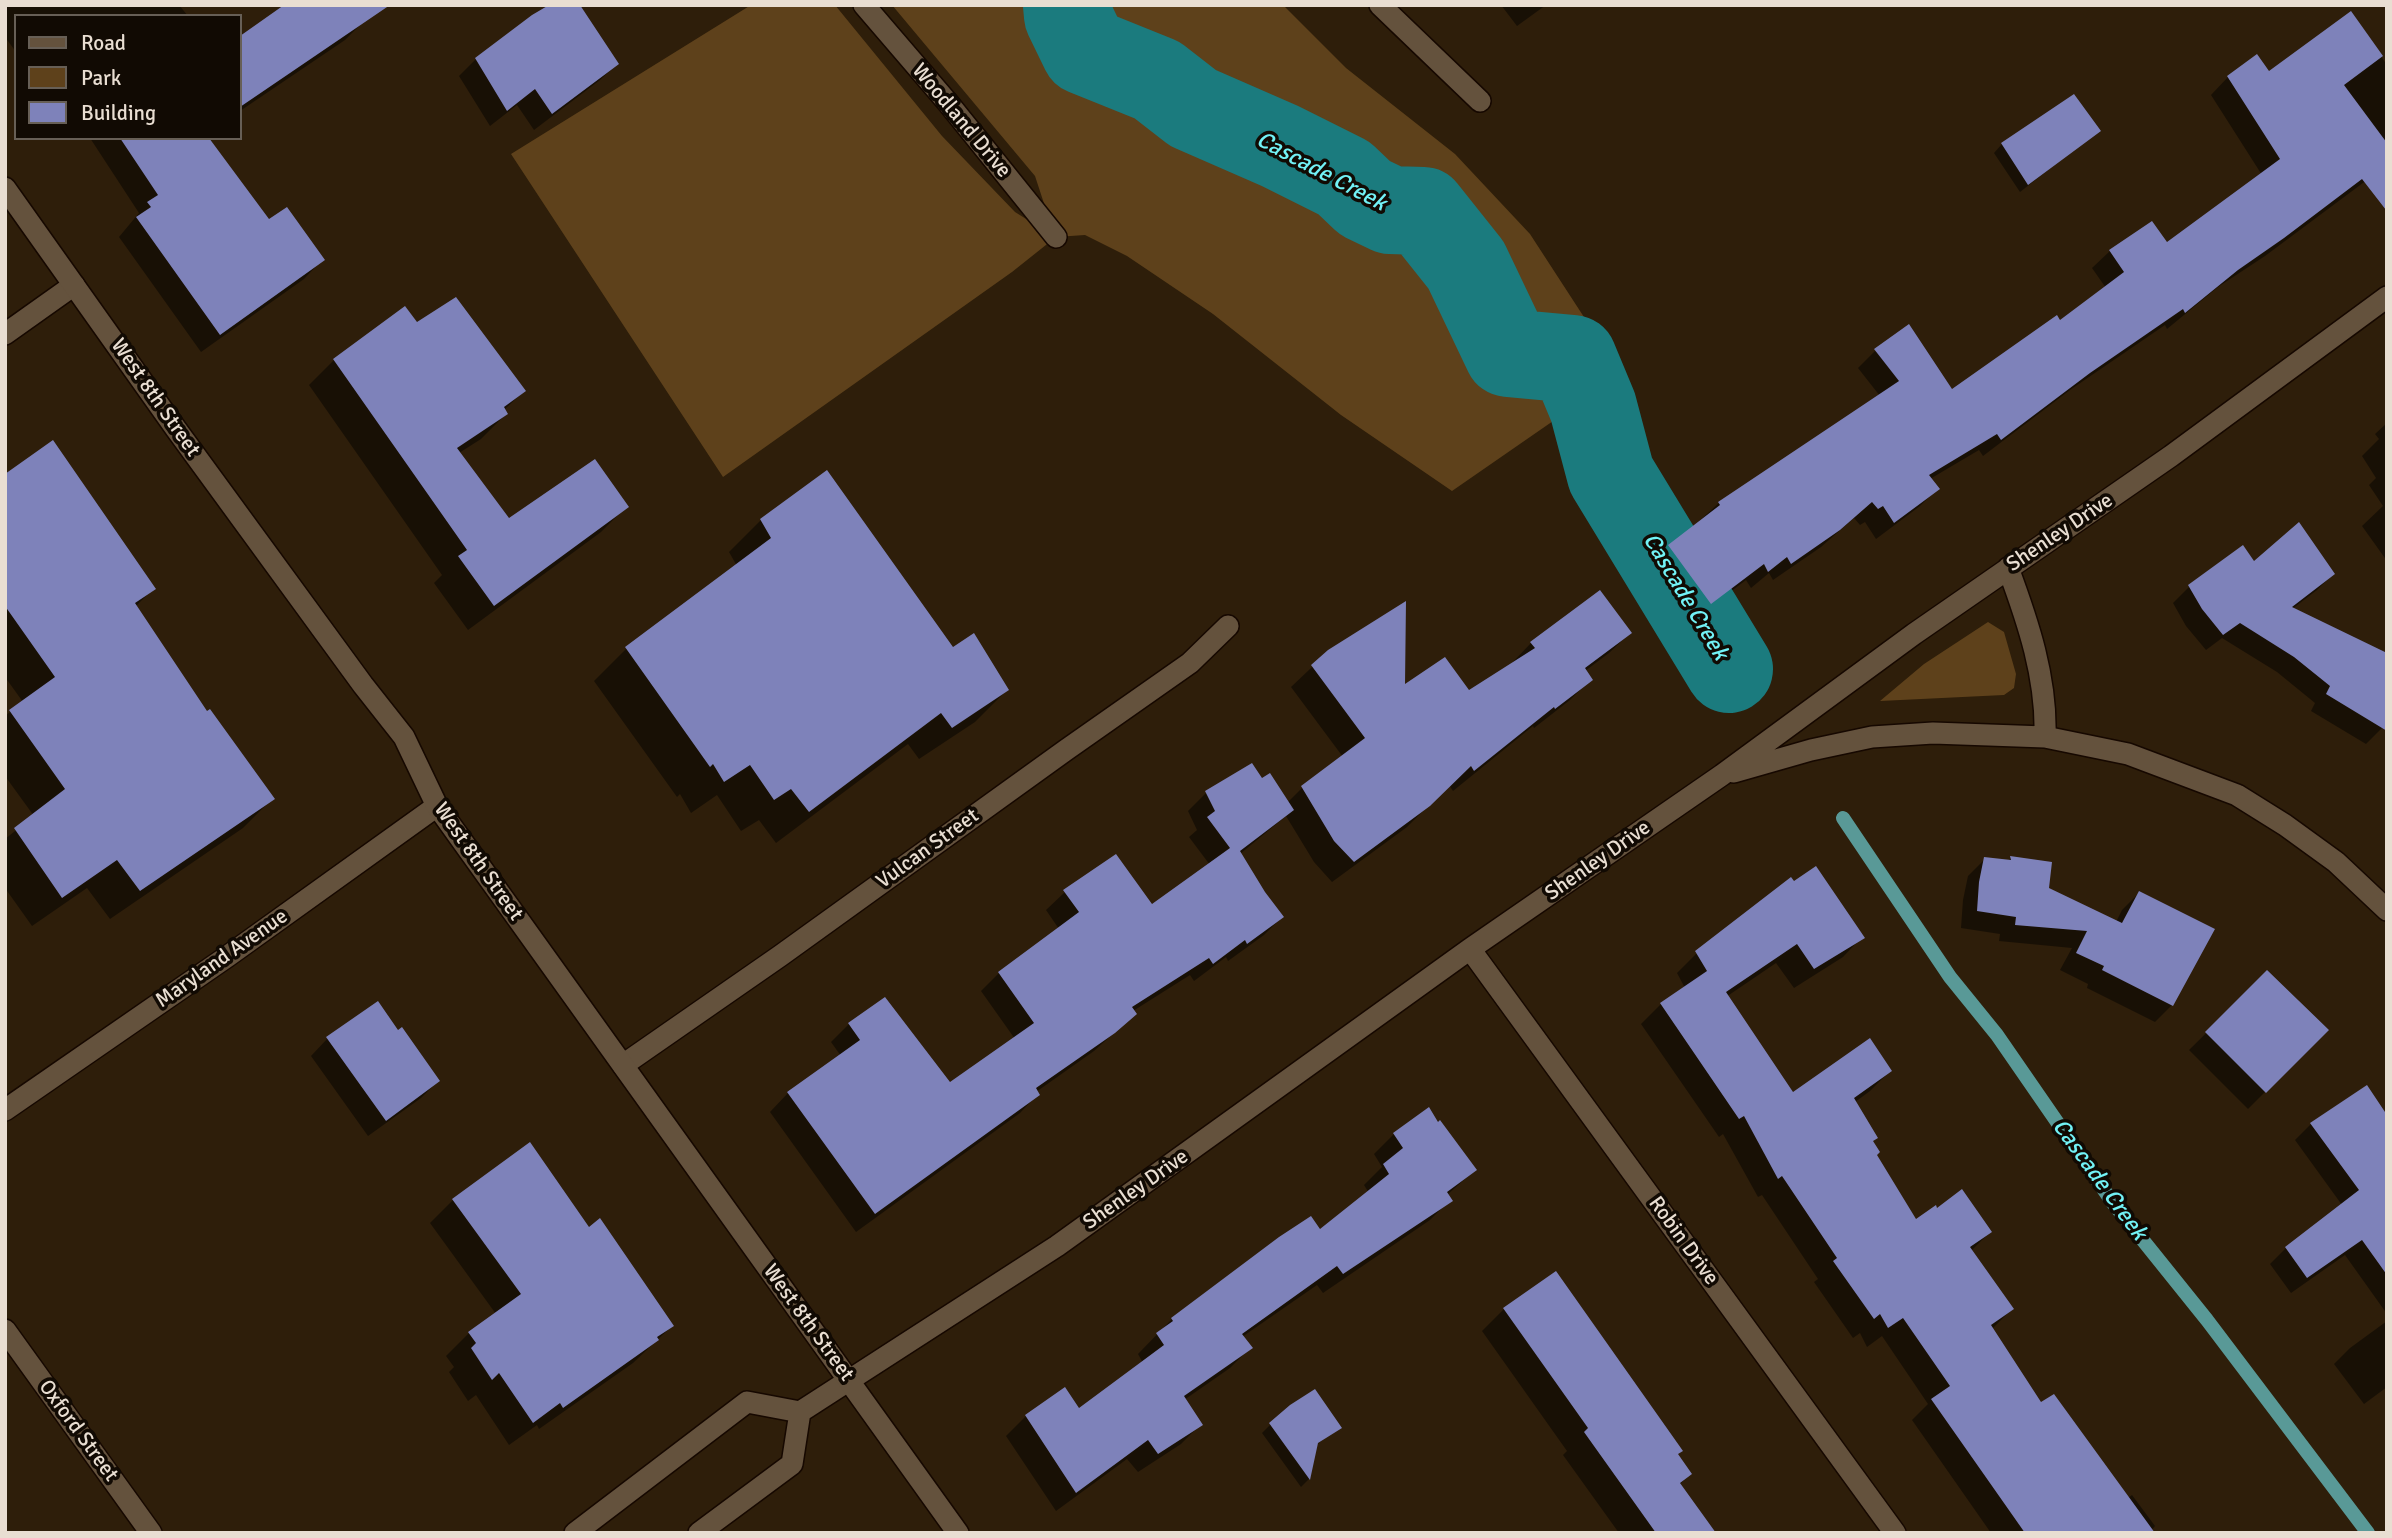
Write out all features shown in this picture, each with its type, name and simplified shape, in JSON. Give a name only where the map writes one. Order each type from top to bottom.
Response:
[{"type":"street","name":"Woodland Drive","points":[[864,5],[949,104],[1056,237]]},
{"type":"street","points":[[1380,5],[1480,101]]},
{"type":"street","name":"West 8th Street","points":[[5,188],[363,685],[404,737],[437,806],[958,1533]]},
{"type":"street","points":[[5,334],[74,285]]},
{"type":"street","name":"Shenley Drive","points":[[800,1412],[1057,1246],[1471,949],[1722,775],[2008,568],[2171,456],[2387,297]]},
{"type":"street","points":[[2008,568],[2029,624],[2038,664],[2046,712],[2045,737]]},
{"type":"street","name":"Vulcan Street","points":[[622,1065],[787,951],[1190,663],[1228,626]]},
{"type":"street","points":[[1722,775],[1811,750],[1872,737],[1933,733],[2045,737],[2128,754],[2237,795],[2336,862],[2387,910]]},
{"type":"street","name":"Maryland Avenue","points":[[5,1110],[228,956],[437,806]]},
{"type":"street","name":"Robin Drive","points":[[1471,949],[1895,1533]]},
{"type":"street","name":"Oxford Street","points":[[5,1330],[151,1533]]},
{"type":"street","points":[[575,1533],[747,1402],[800,1412],[792,1464],[699,1533]]},
{"type":"green space","points":[[751,5],[835,5],[942,136],[1015,212],[1055,237],[1035,176],[892,5],[1283,5],[1346,68],[1455,154],[1530,234],[1621,374],[1452,491],[1341,415],[1213,314],[1127,256],[1085,235],[1056,237],[1012,272],[723,477],[511,154]]},
{"type":"green space","points":[[1988,622],[2004,632],[2016,674],[2014,688],[2004,695],[1880,701],[1924,664]]},
{"type":"building","points":[[284,5],[390,5],[242,106],[242,35]]},
{"type":"building","points":[[549,5],[580,5],[619,64],[552,114],[535,89],[507,111],[475,58]]},
{"type":"building","points":[[2351,11],[2383,56],[2344,85],[2387,143],[2386,210],[2362,179],[2238,270],[2185,313],[2183,309],[2090,373],[2001,440],[1997,434],[1929,475],[1940,489],[1894,523],[1883,506],[1878,509],[1872,502],[1840,530],[1791,564],[1787,557],[1768,572],[1764,564],[1711,604],[1668,545],[1720,505],[1718,502],[1899,381],[1874,349],[1909,324],[1952,389],[2057,315],[2060,320],[2124,272],[2109,250],[2152,221],[2167,242],[2280,159],[2227,76],[2257,54],[2269,71]]},
{"type":"building","points":[[2074,94],[2101,131],[2028,185],[2001,143]]},
{"type":"building","points":[[121,140],[210,140],[269,219],[287,207],[325,260],[220,335],[136,217],[151,207],[147,202],[158,195]]},
{"type":"building","points":[[456,297],[526,391],[504,407],[508,414],[457,448],[509,518],[595,459],[629,507],[494,606],[458,556],[467,550],[333,359],[405,306],[417,322]]},
{"type":"building","points":[[53,440],[156,589],[135,603],[207,711],[210,709],[275,799],[140,891],[117,860],[62,898],[14,828],[65,789],[9,710],[55,677],[5,606],[5,474]]},
{"type":"building","points":[[827,470],[953,647],[974,633],[1009,690],[952,728],[941,713],[809,812],[791,789],[774,800],[750,765],[724,782],[713,764],[710,767],[625,647],[771,538],[760,519]]},
{"type":"building","points":[[2299,522],[2335,574],[2292,607],[2387,653],[2387,731],[2326,694],[2330,686],[2294,657],[2240,623],[2223,635],[2202,609],[2188,585],[2243,545],[2254,561]]},
{"type":"building","points":[[1600,590],[1632,633],[1585,668],[1593,680],[1555,709],[1554,707],[1474,771],[1471,766],[1430,806],[1354,862],[1334,841],[1301,786],[1365,738],[1311,665],[1328,650],[1406,601],[1405,684],[1445,657],[1469,690],[1535,648],[1530,642]]},
{"type":"building","points":[[1252,763],[1262,778],[1270,773],[1294,810],[1240,851],[1284,917],[1247,944],[1245,940],[1213,964],[1209,958],[1132,1007],[1137,1014],[1115,1033],[1036,1088],[1040,1095],[875,1214],[787,1092],[860,1040],[848,1023],[885,997],[950,1082],[1034,1023],[998,972],[1079,912],[1063,890],[1116,854],[1152,904],[1230,848],[1207,817],[1215,811],[1205,791]]},
{"type":"building","points":[[2010,856],[2052,862],[2049,888],[2122,923],[2139,891],[2215,929],[2173,1006],[2102,970],[2104,966],[2076,953],[2087,931],[2015,925],[2016,917],[1977,911],[1984,857],[2011,860]]},
{"type":"building","points":[[1816,866],[1865,938],[1814,969],[1797,944],[1726,992],[1793,1092],[1870,1038],[1892,1071],[1854,1098],[1878,1138],[1873,1141],[1880,1152],[1877,1155],[1916,1219],[1936,1205],[1937,1208],[1962,1189],[1992,1232],[1970,1247],[2014,1309],[1991,1325],[2041,1402],[2054,1394],[2155,1533],[2025,1533],[1931,1399],[1950,1386],[1903,1318],[1888,1328],[1880,1314],[1874,1319],[1833,1261],[1837,1258],[1782,1176],[1778,1179],[1744,1116],[1739,1119],[1660,1003],[1707,971],[1695,951],[1791,877],[1794,881]]},
{"type":"building","points":[[2267,970],[2329,1030],[2266,1093],[2205,1032]]},
{"type":"building","points":[[378,1001],[398,1030],[402,1027],[440,1081],[386,1121],[326,1037]]},
{"type":"building","points":[[2367,1085],[2387,1115],[2387,1275],[2362,1240],[2307,1278],[2285,1247],[2359,1190],[2310,1123]]},
{"type":"building","points":[[1429,1107],[1477,1170],[1447,1192],[1453,1201],[1343,1274],[1337,1266],[1242,1334],[1253,1348],[1184,1396],[1203,1425],[1158,1454],[1148,1440],[1076,1493],[1025,1415],[1065,1387],[1079,1408],[1164,1345],[1156,1333],[1173,1321],[1171,1318],[1279,1237],[1311,1216],[1320,1229],[1389,1174],[1383,1164],[1403,1148],[1393,1133]]},
{"type":"building","points":[[530,1142],[589,1227],[600,1218],[674,1326],[657,1337],[659,1340],[563,1408],[560,1403],[533,1423],[499,1373],[492,1380],[471,1348],[476,1343],[468,1332],[521,1294],[452,1199]]},
{"type":"building","points":[[1556,1271],[1683,1451],[1678,1454],[1692,1474],[1680,1483],[1716,1533],[1656,1533],[1584,1432],[1588,1428],[1503,1308]]},
{"type":"building","points":[[1315,1389],[1342,1428],[1318,1443],[1310,1480],[1269,1423]]},
{"type":"waterway","name":"Cascade Creek","points":[[1067,5],[1068,16],[1085,51],[1157,80],[1193,108],[1280,146],[1344,178],[1365,198],[1390,210],[1423,211],[1466,265],[1508,353],[1573,359],[1593,407],[1611,475],[1729,669]]},
{"type":"waterway","name":"Cascade Creek","points":[[1843,818],[1950,977],[1997,1035],[2113,1203],[2207,1320],[2368,1533]]}]
